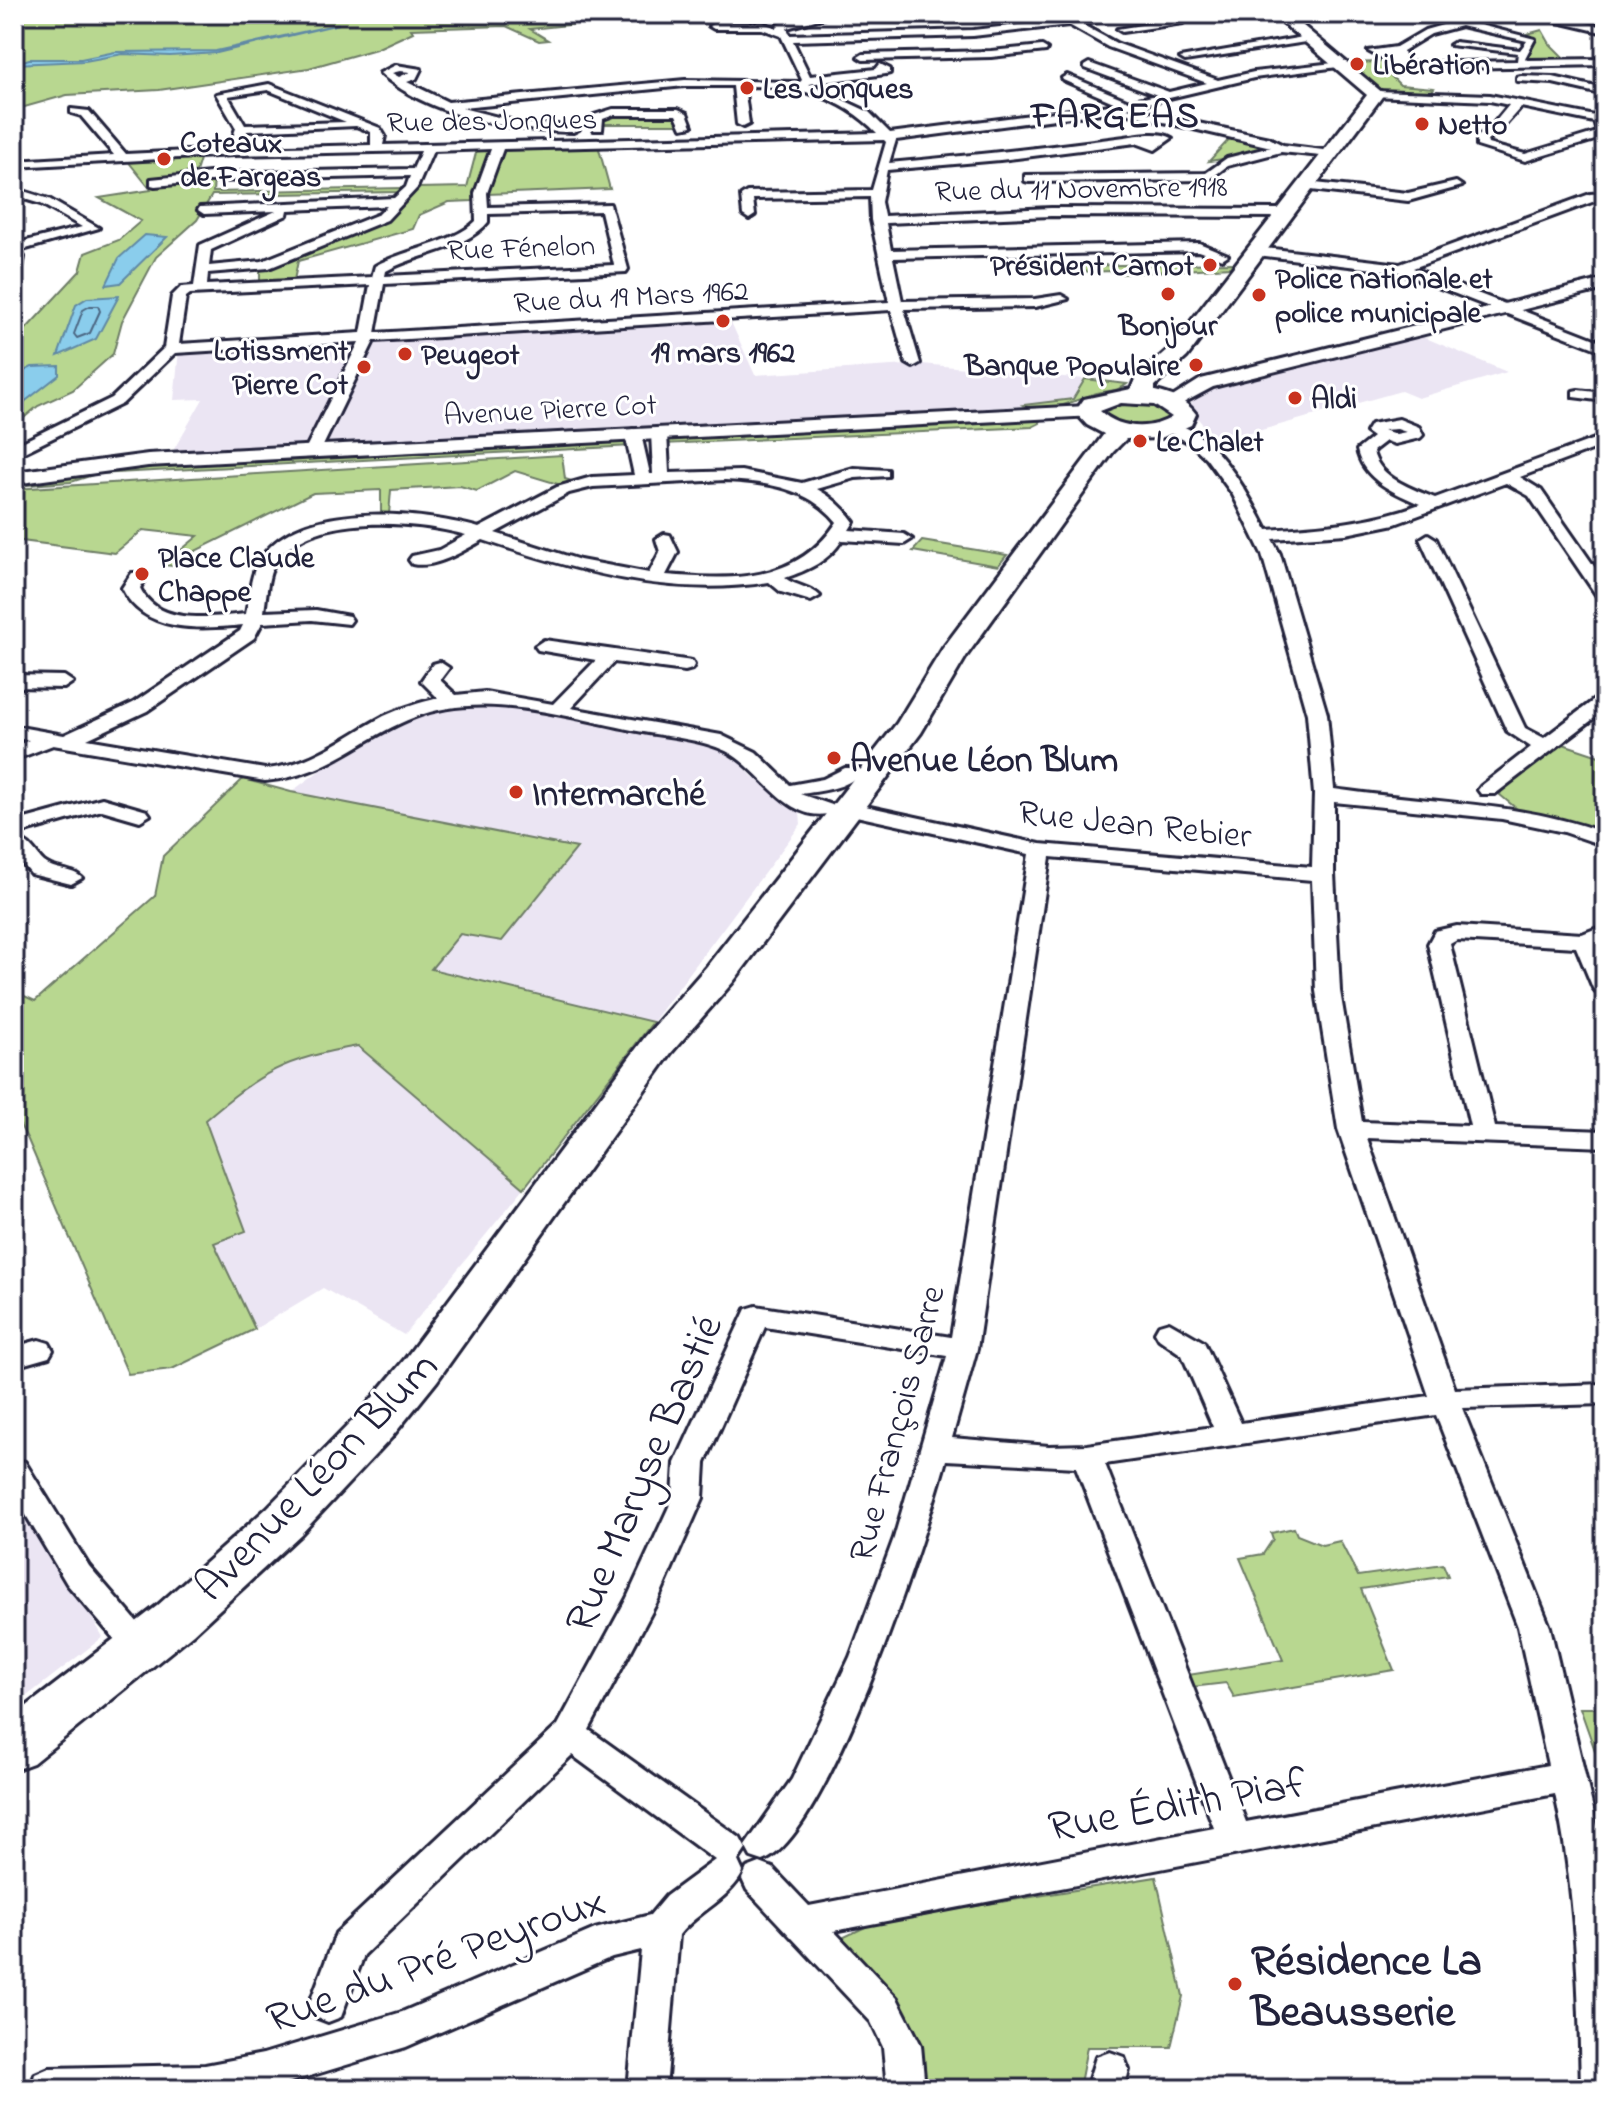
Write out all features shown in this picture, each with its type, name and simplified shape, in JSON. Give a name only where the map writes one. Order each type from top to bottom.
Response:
[{"type":"main road","points":[[1143,396],[1143,384],[1179,352],[1376,94],[1280,14]]},
{"type":"main road","points":[[1143,396],[1172,403],[1184,414],[1183,420],[1168,428],[1120,431],[1094,421],[1087,412],[1092,404],[1104,398],[1143,396]]},
{"type":"main road","name":"Avenue Léon Blum","points":[[835,805],[910,726],[953,654],[1104,447],[1120,431]]},
{"type":"main road","name":"Avenue Léon Blum","points":[[14,1747],[175,1620],[284,1521],[375,1426],[421,1370],[658,1045],[720,974],[835,805],[852,772],[917,690],[953,654]]},
{"type":"street","points":[[831,14],[781,26],[805,82],[865,114],[892,142],[882,167],[877,220],[913,363]]},
{"type":"street","points":[[714,26],[763,26],[785,36],[835,37],[973,33],[1140,14]]},
{"type":"street","points":[[1091,33],[1154,25],[1168,31],[1192,28],[1157,14]]},
{"type":"street","points":[[1493,14],[1419,36],[1398,50],[1373,51],[1402,66],[1524,64],[1604,55]]},
{"type":"street","points":[[1529,14],[1589,30],[1605,30]]},
{"type":"street","points":[[1589,30],[1584,18],[1592,14]]},
{"type":"street","points":[[1071,22],[1112,45],[1219,84]]},
{"type":"street","points":[[1459,22],[1532,41],[1522,51],[1520,58],[1524,64]]},
{"type":"street","points":[[1441,28],[1466,36],[1455,45],[1451,54],[1456,65]]},
{"type":"street","points":[[444,106],[685,83],[805,82],[886,71],[835,37]]},
{"type":"street","points":[[1185,58],[1309,39]]},
{"type":"street","points":[[1455,45],[1522,51]]},
{"type":"street","points":[[863,57],[1042,49]]},
{"type":"street","points":[[1398,50],[1402,66]]},
{"type":"street","points":[[914,56],[935,69]]},
{"type":"street","points":[[950,67],[997,63]]},
{"type":"street","name":"Rue des Jonques","points":[[14,164],[234,152],[906,136],[1114,108],[1254,75],[1338,64]]},
{"type":"street","points":[[1089,66],[1170,96]]},
{"type":"street","points":[[1115,77],[1071,80],[1129,105]]},
{"type":"street","points":[[1511,79],[1553,80],[1605,92]]},
{"type":"street","points":[[398,81],[444,106],[512,126],[613,128]]},
{"type":"street","points":[[738,82],[743,124]]},
{"type":"street","points":[[1440,95],[1444,82]]},
{"type":"street","points":[[242,128],[221,94],[269,87],[376,130],[379,136],[376,149]]},
{"type":"street","points":[[1376,94],[1478,96],[1602,121],[1603,133],[1600,136],[1520,159]]},
{"type":"street","points":[[1519,104],[1511,107],[1494,134],[1480,142],[1490,149],[1520,159],[1554,166]]},
{"type":"street","points":[[1114,108],[1269,141],[1280,148],[1331,154]]},
{"type":"street","points":[[75,111],[85,113],[159,187],[210,177],[418,172]]},
{"type":"street","points":[[598,128],[598,117],[613,112],[678,112],[683,115],[686,126]]},
{"type":"street","points":[[729,125],[757,124]]},
{"type":"street","points":[[242,128],[363,125]]},
{"type":"street","points":[[671,126],[700,126]]},
{"type":"street","points":[[234,152],[242,128]]},
{"type":"street","points":[[882,167],[1000,157],[1166,137],[1155,147],[1180,159],[1216,165],[1265,156],[1280,148]]},
{"type":"street","points":[[312,452],[368,337],[380,269],[401,257],[470,234],[482,222],[481,193],[498,147]]},
{"type":"street","points":[[202,270],[264,265],[383,217],[411,188],[428,148]]},
{"type":"street","points":[[1000,157],[1040,195],[1209,176],[1216,165]]},
{"type":"street","points":[[1306,186],[1408,197],[1456,186]]},
{"type":"street","points":[[14,192],[56,206],[93,228],[14,250],[18,257],[14,273]]},
{"type":"street","points":[[749,215],[747,196],[878,193]]},
{"type":"street","name":"Rue du 11 Novembre 1918","points":[[877,220],[1040,195],[1286,213]]},
{"type":"street","points":[[1401,268],[1603,195]]},
{"type":"street","points":[[204,210],[396,202]]},
{"type":"street","points":[[193,289],[202,270],[205,248],[291,207]]},
{"type":"street","name":"Rue Fénelon","points":[[376,279],[621,269],[606,207],[481,211]]},
{"type":"street","points":[[886,254],[1199,247],[1222,255]]},
{"type":"street","points":[[1256,251],[1401,268],[1605,348]]},
{"type":"street","points":[[14,452],[117,401],[171,349],[179,296],[193,289],[376,279]]},
{"type":"street","points":[[1172,403],[1207,383],[1605,284]]},
{"type":"street","name":"Rue du 19 Mars 1962","points":[[171,349],[896,305],[1035,303],[1061,299]]},
{"type":"street","points":[[1578,394],[1605,397]]},
{"type":"street","name":"Avenue Pierre Cot","points":[[15,477],[45,476],[148,460],[1087,412]]},
{"type":"street","points":[[1168,428],[1195,440],[1212,455],[1241,494],[1262,535],[1282,588],[1317,714],[1324,794],[1323,874],[1328,991],[1351,1129],[1445,1402],[1534,1627],[1583,1843],[1600,1947],[1600,2089]]},
{"type":"street","points":[[659,433],[661,478]]},
{"type":"street","points":[[633,434],[643,479]]},
{"type":"street","points":[[1382,437],[1365,450],[1365,457],[1377,473],[1431,505]]},
{"type":"street","points":[[1262,535],[1395,519],[1605,440]]},
{"type":"street","points":[[802,488],[854,473],[882,473]]},
{"type":"street","points":[[14,754],[56,741],[140,707],[248,634],[266,565],[282,546],[301,535],[361,520],[424,520],[481,534],[593,569],[723,583],[773,577],[809,563],[841,535],[846,522],[839,511],[802,488],[761,476],[726,481],[643,479],[573,486],[481,534],[445,554],[418,560]]},
{"type":"street","points":[[1508,477],[1535,493],[1605,595]]},
{"type":"street","points":[[1415,536],[1431,505]]},
{"type":"street","points":[[1365,525],[1415,536],[1517,731],[1543,746]]},
{"type":"street","points":[[841,535],[904,539]]},
{"type":"street","points":[[656,577],[669,552],[664,539]]},
{"type":"street","points":[[773,577],[787,588],[811,596]]},
{"type":"street","points":[[136,586],[146,610],[164,617],[183,620],[313,615],[343,620]]},
{"type":"street","points":[[544,646],[685,665]]},
{"type":"street","points":[[557,711],[609,657]]},
{"type":"street","points":[[440,668],[430,681],[451,700]]},
{"type":"street","points":[[14,681],[64,682]]},
{"type":"street","points":[[14,732],[265,775],[281,775],[317,765],[393,720],[451,700],[485,698],[714,739],[741,751],[791,798],[835,805]]},
{"type":"street","points":[[1450,806],[1488,790],[1605,701]]},
{"type":"street","points":[[798,788],[828,784],[852,772]]},
{"type":"street","points":[[772,777],[835,805]]},
{"type":"street","points":[[1488,790],[1517,815]]},
{"type":"street","points":[[1324,794],[1517,815],[1582,830],[1605,840]]},
{"type":"street","points":[[71,878],[39,869],[15,842],[102,804],[140,815]]},
{"type":"street","name":"Rue Jean Rebier","points":[[835,805],[1040,850],[1323,874]]},
{"type":"street","name":"Rue François Sarre","points":[[661,1929],[679,1907],[744,1862],[804,1789],[866,1657],[909,1538],[963,1349],[1035,866],[1040,850]]},
{"type":"street","points":[[1484,1133],[1439,944],[1443,936],[1457,933],[1595,937],[1605,988]]},
{"type":"street","points":[[1351,1129],[1605,1139]]},
{"type":"street","name":"Rue Maryse Bastié","points":[[328,2005],[349,1945],[570,1735],[642,1600],[688,1498],[690,1463],[756,1316],[963,1349]]},
{"type":"street","points":[[1169,1332],[1194,1349],[1231,1434]]},
{"type":"street","points":[[934,1448],[1049,1457],[1087,1456],[1462,1398],[1605,1394]]},
{"type":"street","points":[[1087,1456],[1236,1840]]},
{"type":"street","points":[[14,1470],[78,1575],[140,1647]]},
{"type":"street","points":[[570,1735],[744,1862],[803,1924],[884,2010],[902,2045],[906,2089]]},
{"type":"street","name":"Rue Édith Piaf","points":[[803,1924],[828,1916],[949,1892],[1569,1778]]},
{"type":"street","points":[[647,2089],[661,1929]]},
{"type":"street","name":"Rue du Pré Peyroux","points":[[49,2087],[205,2084],[263,2072],[406,2029],[608,1941],[661,1929]]},
{"type":"shaded area","points":[[730,320],[755,375],[922,364],[1085,379],[1073,399],[1010,407],[170,456],[203,399],[174,400],[179,350]]},
{"type":"shaded area","points":[[1416,334],[1507,372],[1418,398],[1401,391],[1251,433],[1214,438],[1190,409],[1193,398],[1211,385]]},
{"type":"shaded area","points":[[489,703],[706,745],[735,757],[752,776],[800,813],[801,824],[653,1022],[431,969],[460,934],[502,941],[576,848],[291,792],[330,763],[394,725],[445,705]]},
{"type":"shaded area","points":[[358,1046],[524,1188],[404,1335],[323,1288],[255,1329],[214,1243],[245,1231],[205,1120],[261,1075],[304,1056]]},
{"type":"shaded area","points":[[14,1479],[103,1637],[14,1706]]},
{"type":"green space","points":[[14,14],[673,14],[530,29],[548,40],[539,41],[506,26],[411,29],[413,32],[376,49],[309,68],[159,90],[67,95],[14,110]]},
{"type":"green space","points":[[1542,30],[1550,44],[1568,62],[1523,60],[1534,41],[1523,35]]},
{"type":"green space","points":[[1383,62],[1398,76],[1391,76],[1400,85],[1434,88],[1431,92],[1382,90],[1345,63]]},
{"type":"green space","points":[[610,114],[678,114],[680,124],[602,124],[602,117]]},
{"type":"green space","points":[[1233,135],[1267,143],[1258,154],[1209,161]]},
{"type":"green space","points":[[608,145],[599,149],[610,189],[488,194],[499,150]]},
{"type":"green space","points":[[477,149],[489,149],[473,201],[449,202],[419,215],[413,229],[298,261],[294,280],[260,282],[260,268],[368,226],[417,188],[467,187]]},
{"type":"green space","points":[[201,156],[195,175],[214,179],[213,192],[401,188],[399,192],[212,195],[197,220],[156,257],[122,321],[113,354],[73,390],[38,406],[14,426],[14,342],[80,271],[85,253],[119,240],[141,221],[99,198],[151,190],[127,160]]},
{"type":"green space","points":[[1233,263],[1230,267],[1121,274],[1119,271],[1070,272],[1067,266]]},
{"type":"green space","points":[[1085,379],[1127,384],[1049,409],[1023,405],[1073,399]]},
{"type":"green space","points":[[1155,401],[1175,418],[1146,427],[1116,422],[1098,414],[1099,407],[1108,402]]},
{"type":"green space","points":[[1038,417],[1040,423],[1032,427],[663,444],[665,438]]},
{"type":"green space","points":[[626,441],[631,446],[96,474],[71,482],[14,486],[14,481],[110,467]]},
{"type":"green space","points":[[562,455],[565,479],[572,481],[561,485],[515,471],[477,491],[460,486],[391,490],[389,514],[381,515],[381,490],[313,493],[183,557],[173,566],[163,565],[198,536],[143,530],[115,553],[14,540],[14,489]]},
{"type":"green space","points":[[922,541],[1007,555],[998,566],[913,551]]},
{"type":"green space","points":[[1560,743],[1605,758],[1605,834],[1517,809],[1500,795],[1503,783]]},
{"type":"green space","points":[[243,779],[291,792],[577,848],[502,941],[460,934],[431,969],[653,1022],[524,1188],[358,1046],[292,1062],[258,1079],[205,1120],[246,1231],[214,1243],[255,1329],[172,1369],[128,1374],[14,1114],[14,991],[35,1001],[155,896],[163,856]]},
{"type":"green space","points":[[1294,1528],[1297,1535],[1322,1545],[1340,1541],[1358,1576],[1443,1564],[1448,1576],[1361,1589],[1394,1670],[1234,1697],[1226,1683],[1192,1687],[1188,1675],[1283,1660],[1240,1558],[1263,1554],[1273,1539],[1271,1533]]},
{"type":"green space","points":[[1580,1708],[1605,1708],[1605,1779]]},
{"type":"green space","points":[[1156,1877],[1183,1996],[1171,2047],[1087,2047],[1079,2089],[922,2089],[899,2004],[842,1938],[876,1922]]},
{"type":"water","points":[[339,24],[217,53],[170,56],[123,54],[85,61],[14,64],[29,59],[81,59],[115,52],[216,51]]},
{"type":"water","points":[[145,235],[167,237],[120,283],[106,285],[119,258]]},
{"type":"water","points":[[119,296],[96,339],[58,356],[76,305],[87,298]]},
{"type":"water","points":[[59,366],[59,375],[14,410],[14,376],[32,367]]},
{"type":"place","name":"Libération","points":[[1357,64]]},
{"type":"place","name":"Les Jonques","points":[[747,88]]},
{"type":"place","name":"Netto","points":[[1422,124]]},
{"type":"place","name":"Coteaux de Fargeas","points":[[164,159]]},
{"type":"place","name":"Président Carnot","points":[[1210,265]]},
{"type":"place","name":"Bonjour","points":[[1168,294]]},
{"type":"place","name":"Police nationale et police municipale","points":[[1259,295]]},
{"type":"place","name":"19 mars 1962","points":[[723,321]]},
{"type":"place","name":"Peugeot","points":[[405,354]]},
{"type":"place","name":"Banque Populaire","points":[[1196,365]]},
{"type":"place","name":"Lotissment Pierre Cot","points":[[364,367]]},
{"type":"place","name":"Aldi","points":[[1295,398]]},
{"type":"place","name":"Le Chalet","points":[[1140,441]]},
{"type":"place","name":"Place Claude Chappe","points":[[142,574]]},
{"type":"place","name":"Avenue Léon Blum","points":[[834,758]]},
{"type":"place","name":"Intermarché","points":[[516,792]]},
{"type":"place","name":"Résidence La Beausserie","points":[[1235,1984]]},
{"type":"district","name":"FARGEAS","points":[[1116,114]]}]
